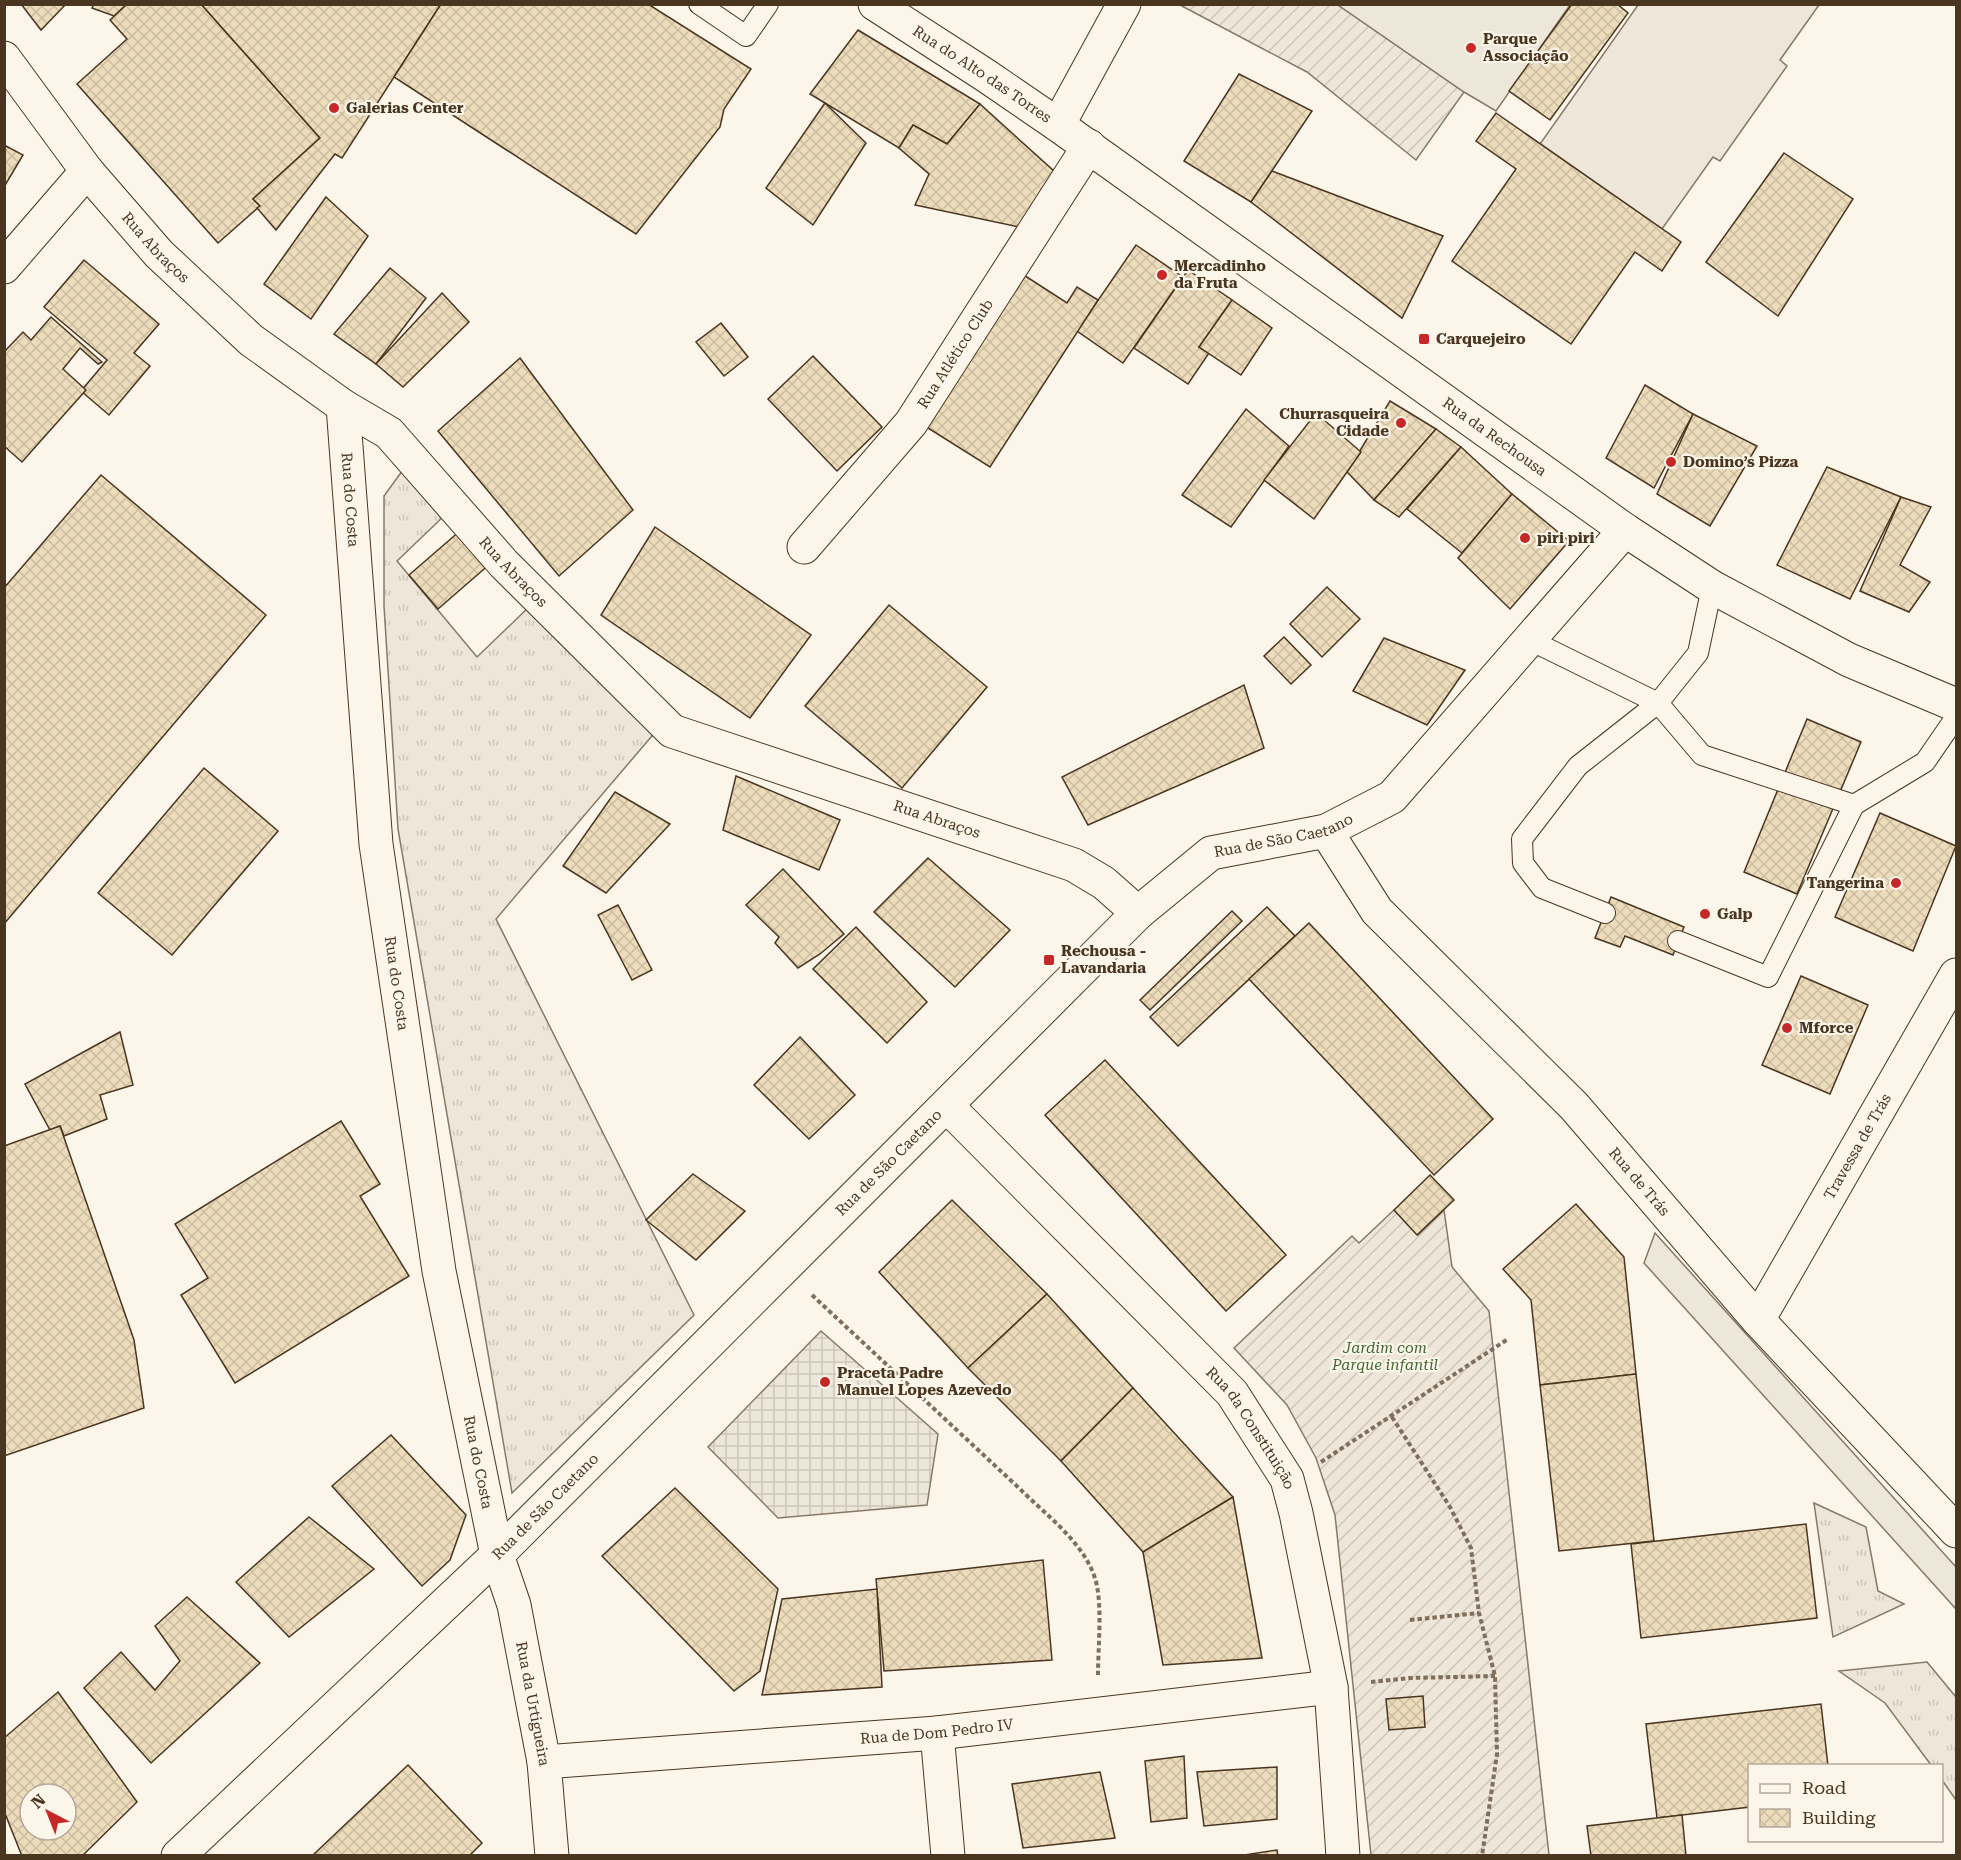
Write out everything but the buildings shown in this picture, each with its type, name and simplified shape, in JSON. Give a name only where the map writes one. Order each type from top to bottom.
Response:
[{"type":"street","name":"Rua do Alto das Torres","points":[[875,4],[1058,125]]},
{"type":"street","points":[[1058,125],[1124,4]]},
{"type":"street","name":"Rua Abraços","points":[[4,58],[87,171],[159,254],[243,332],[343,406],[389,434],[504,564],[672,731],[1074,866],[1104,884],[1138,913]]},
{"type":"street","name":"Rua da Rechousa","points":[[1058,125],[1625,530],[1712,587],[1849,660],[1956,705]]},
{"type":"street","name":"Rua Atlético Club","points":[[804,547],[911,423],[1089,146]]},
{"type":"street","points":[[4,267],[87,171]]},
{"type":"street","name":"Rua do Costa","points":[[343,406],[376,844],[439,1271],[497,1555]]},
{"type":"street","name":"Rua de São Caetano","points":[[178,1856],[497,1555],[1138,913],[1211,853],[1326,831],[1392,797],[1625,530]]},
{"type":"street","name":"Rua de Trás","points":[[1326,831],[1377,911],[1574,1106],[1758,1320],[1956,1531]]},
{"type":"street","name":"Travessa de Trás","points":[[1758,1320],[1956,975]]},
{"type":"street","name":"Rua da Constituição","points":[[947,1106],[1232,1393],[1287,1479],[1331,1687],[1343,1856]]},
{"type":"street","name":"Rua da Urtigueira","points":[[497,1555],[514,1605],[544,1762],[552,1856]]},
{"type":"street","name":"Rua de Dom Pedro IV","points":[[544,1762],[938,1733],[1331,1687]]},
{"type":"street","points":[[938,1733],[948,1856]]},
{"type":"lane","points":[[699,4],[746,36],[768,4]]},
{"type":"lane","points":[[1605,913],[1542,888],[1523,863],[1521,840],[1578,766],[1658,702],[1698,653],[1712,587]]},
{"type":"lane","points":[[1528,639],[1658,702],[1702,755],[1854,806]]},
{"type":"lane","points":[[1678,940],[1768,977],[1854,806],[1925,762],[1956,717]]},
{"type":"path","points":[[811,1294],[1020,1489],[1052,1520],[1085,1558],[1097,1586],[1098,1649]]},
{"type":"path","points":[[1287,1479],[1324,1460],[1392,1417],[1508,1339]]},
{"type":"path","points":[[1392,1417],[1450,1507],[1470,1548],[1479,1613],[1495,1676],[1497,1754],[1482,1856]]},
{"type":"path","points":[[1410,1620],[1479,1613]]},
{"type":"path","points":[[1410,1678],[1495,1676]]},
{"type":"green space","points":[[1180,5],[1338,5],[1464,92],[1416,160],[1307,72]]},
{"type":"green space","points":[[1638,5],[1819,5],[1780,60],[1787,66],[1720,161],[1713,157],[1662,229],[1540,144]]},
{"type":"green space","points":[[405,467],[446,514],[397,561],[477,657],[530,606],[657,730],[496,919],[694,1315],[512,1493],[398,829],[384,606],[384,496]]},
{"type":"green space","name":"Jardim com Parque infantil","points":[[1394,1210],[1418,1235],[1444,1210],[1452,1267],[1489,1311],[1549,1855],[1371,1855],[1335,1515],[1316,1458],[1287,1405],[1234,1348],[1352,1236],[1359,1243]]},
{"type":"green space","points":[[1814,1503],[1866,1527],[1878,1591],[1904,1604],[1833,1637]]},
{"type":"green space","points":[[1927,1662],[1956,1697],[1956,1800],[1943,1781],[1943,1764],[1930,1764],[1885,1703],[1839,1671]]},
{"type":"shaded area","name":"Parque Associação","points":[[1338,5],[1570,5],[1496,111],[1464,92]]},
{"type":"shaded area","points":[[1655,1233],[1956,1567],[1956,1609],[1644,1263]]},
{"type":"shaded area","name":"Praceta Padre Manuel Lopes Azevedo","points":[[821,1331],[938,1434],[927,1505],[778,1518],[708,1447]]},
{"type":"place","name":"Parque Associação","points":[[1471,48]]},
{"type":"place","name":"Galerias Center","points":[[334,108]]},
{"type":"place","name":"Mercadinho da Fruta","points":[[1162,275]]},
{"type":"place","name":"Carquejeiro","points":[[1424,339]]},
{"type":"place","name":"Churrasqueira Cidade","points":[[1401,423]]},
{"type":"place","name":"Domino’s Pizza","points":[[1671,462]]},
{"type":"place","name":"piri piri","points":[[1525,538]]},
{"type":"place","name":"Tangerina","points":[[1896,883]]},
{"type":"place","name":"Galp","points":[[1705,914]]},
{"type":"place","name":"Rechousa - Lavandaria","points":[[1049,960]]},
{"type":"place","name":"Mforce","points":[[1787,1028]]},
{"type":"place","name":"Praceta Padre Manuel Lopes Azevedo","points":[[825,1382]]}]
